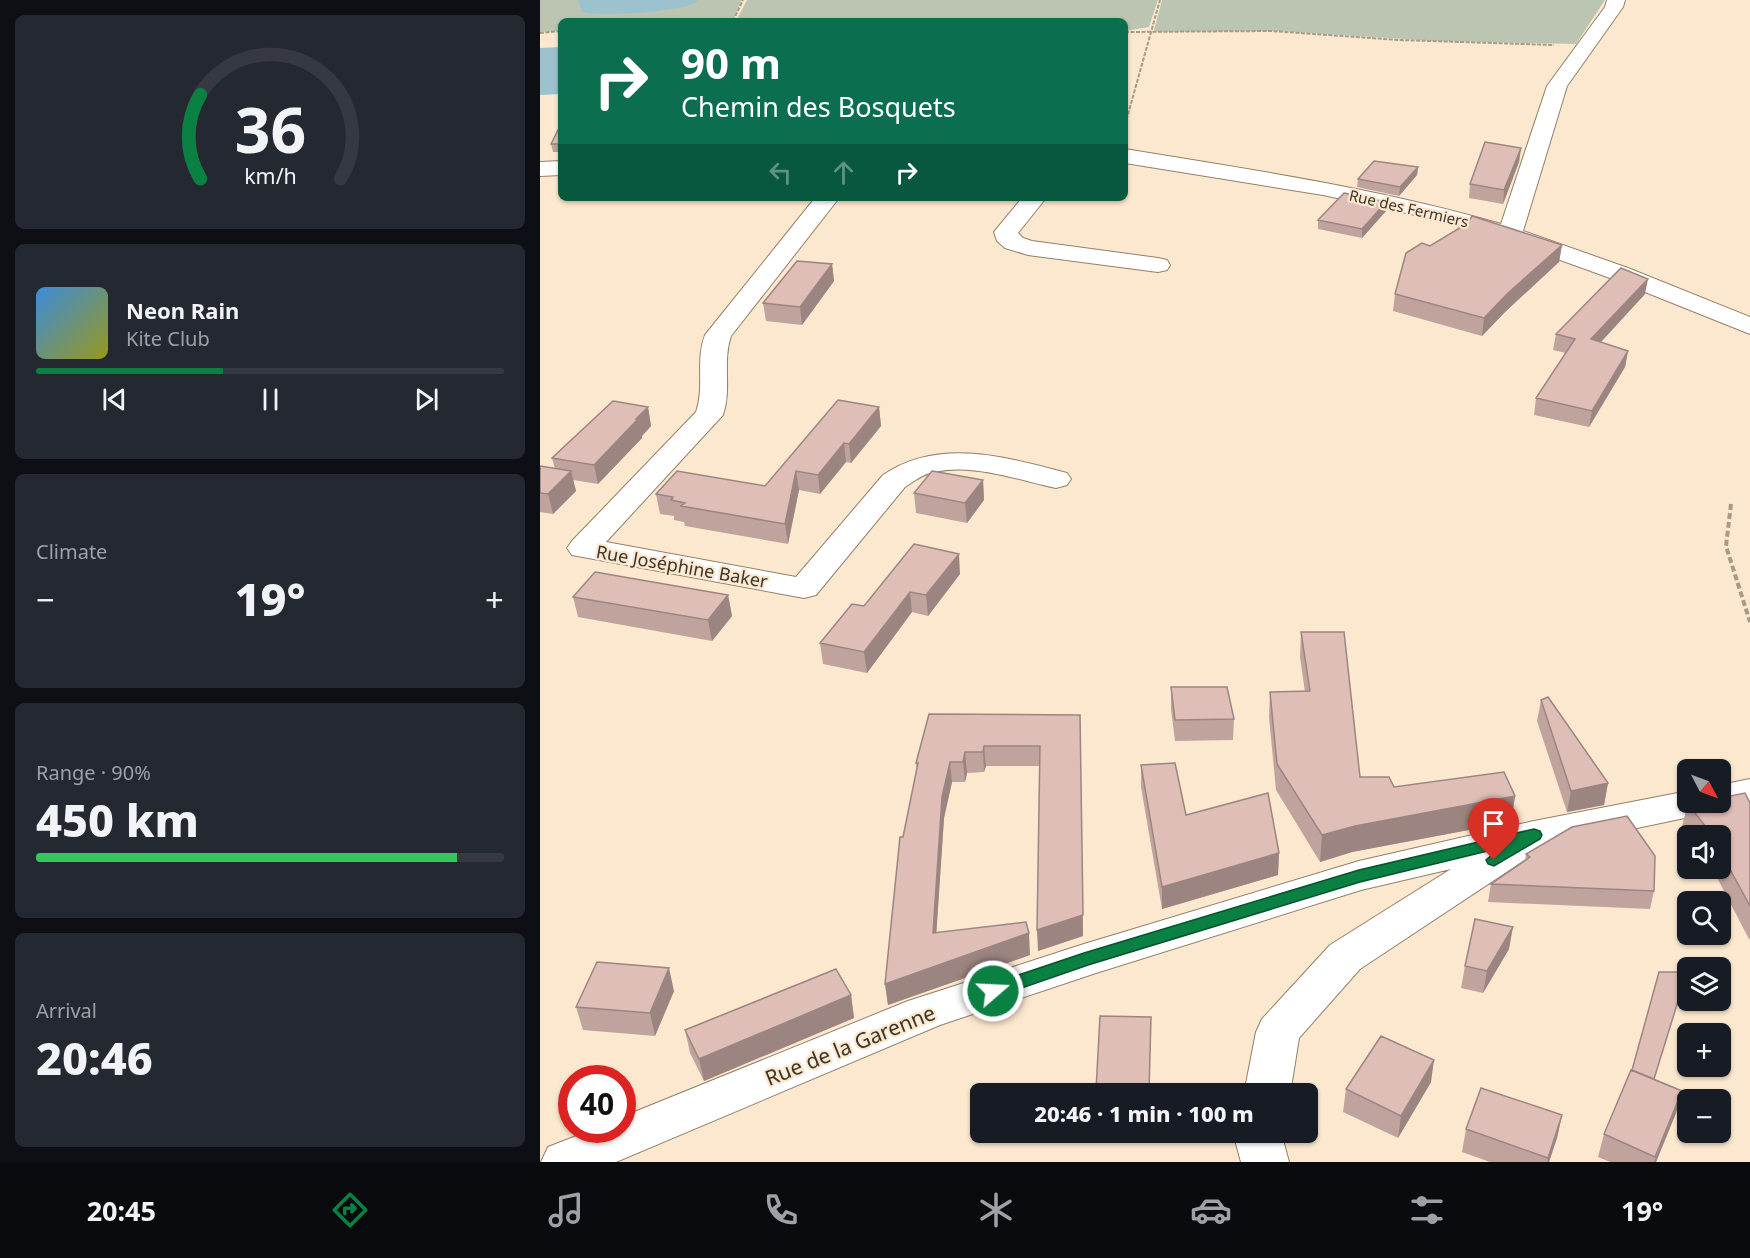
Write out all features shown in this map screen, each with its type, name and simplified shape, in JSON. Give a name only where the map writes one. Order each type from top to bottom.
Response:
[{"type":"street","points":[[1510,234],[1557,86],[1614,7],[1616,0]]},
{"type":"street","name":"Rue des Fermiers","points":[[1128,156],[1323,188],[1439,213],[1510,234],[1720,312],[1750,326]]},
{"type":"street","points":[[540,169],[558,168]]},
{"type":"street","name":"Rue Joséphine Baker","points":[[825,201],[718,335],[714,346],[712,405],[709,414],[583,548],[804,588],[894,481],[912,468],[953,460],[1056,479]]},
{"type":"street","points":[[1031,201],[1007,229],[1006,236],[1014,243],[1036,249],[1158,265]]},
{"type":"street","points":[[1720,312],[1750,309]]},
{"type":"street","points":[[1731,796],[1750,792]]},
{"type":"street","name":"Rue de la Garenne","points":[[578,1160],[924,1013],[1084,960],[1359,876],[1534,835],[1677,806]]},
{"type":"street","points":[[1269,1083],[1278,1032],[1345,957],[1534,835]]},
{"type":"street","points":[[1260,1143],[1265,1162]]},
{"type":"path","points":[[734,18],[743,0]]},
{"type":"path","points":[[1128,114],[1160,0]]},
{"type":"path","points":[[540,33],[558,31]]},
{"type":"path","points":[[1128,32],[1271,31],[1400,40],[1585,47]]},
{"type":"path","points":[[1731,504],[1726,546],[1750,622]]},
{"type":"green space","points":[[540,0],[742,0],[734,18],[558,18],[558,31],[540,32]]},
{"type":"green space","points":[[747,0],[1158,0],[1149,27],[1128,30],[1128,18],[738,18]]},
{"type":"green space","points":[[1162,0],[1605,0],[1576,44],[1435,41],[1279,31],[1158,32],[1154,30]]},
{"type":"water","points":[[578,0],[698,0],[679,8],[606,14],[582,12]]},
{"type":"water","points":[[558,47],[558,94],[540,95],[540,48]]},
{"type":"building","points":[[558,130],[558,144],[551,144]]},
{"type":"building","points":[[1485,142],[1521,148],[1504,190],[1470,184]]},
{"type":"building","points":[[1374,161],[1418,167],[1400,187],[1358,179]]},
{"type":"building","points":[[1344,193],[1386,202],[1362,229],[1318,220]]},
{"type":"building","points":[[1472,216],[1562,245],[1507,294],[1484,318],[1395,294],[1406,253],[1422,243],[1430,246],[1468,223]]},
{"type":"building","points":[[797,261],[832,264],[800,307],[763,303]]},
{"type":"building","points":[[1621,268],[1648,279],[1591,339],[1628,351],[1592,411],[1536,398],[1575,339],[1556,334]]},
{"type":"building","points":[[838,400],[879,407],[849,444],[844,443],[818,475],[796,471],[785,524],[681,506],[685,503],[671,500],[673,497],[656,494],[677,471],[765,486]]},
{"type":"building","points":[[613,401],[648,407],[594,465],[552,458]]},
{"type":"building","points":[[540,466],[571,471],[548,494],[540,493]]},
{"type":"building","points":[[932,471],[983,480],[965,503],[914,493]]},
{"type":"building","points":[[914,544],[959,554],[926,595],[910,592],[864,652],[820,643],[852,604],[864,606]]},
{"type":"building","points":[[595,572],[728,595],[708,620],[573,597]]},
{"type":"building","points":[[1301,632],[1344,632],[1360,777],[1389,777],[1394,787],[1504,772],[1515,796],[1355,826],[1322,835],[1277,764],[1270,692],[1310,691]]},
{"type":"building","points":[[1171,687],[1227,687],[1234,719],[1175,720]]},
{"type":"building","points":[[1548,697],[1608,783],[1571,791],[1541,700]]},
{"type":"building","points":[[929,714],[1080,715],[1083,915],[1037,930],[1040,746],[984,746],[983,752],[965,752],[963,762],[950,762],[942,797],[933,933],[1026,922],[1029,933],[885,984],[900,837],[903,837],[918,763],[916,763]]},
{"type":"building","points":[[1175,763],[1186,815],[1268,793],[1279,853],[1162,887],[1141,765]]},
{"type":"building","points":[[1745,793],[1750,803],[1750,906],[1731,871],[1731,825],[1704,825],[1695,813],[1731,813],[1731,796]]},
{"type":"building","points":[[1627,816],[1655,856],[1654,891],[1491,884],[1530,857],[1526,854],[1572,827]]},
{"type":"building","points":[[1475,919],[1513,927],[1487,971],[1465,966]]},
{"type":"building","points":[[597,962],[669,968],[650,1013],[576,1007]]},
{"type":"building","points":[[836,969],[851,995],[699,1059],[685,1030]]},
{"type":"building","points":[[1659,972],[1677,972],[1677,1004],[1654,1079],[1632,1070]]},
{"type":"building","points":[[1100,1016],[1151,1017],[1149,1083],[1096,1083]]},
{"type":"building","points":[[1381,1036],[1434,1060],[1401,1116],[1346,1089]]},
{"type":"building","points":[[1631,1070],[1677,1089],[1677,1103],[1655,1157],[1604,1134]]},
{"type":"building","points":[[1481,1088],[1562,1115],[1548,1158],[1466,1129]]},
{"type":"route","points":[[993,991],[1084,960],[1359,876],[1534,835],[1494,860]]}]
